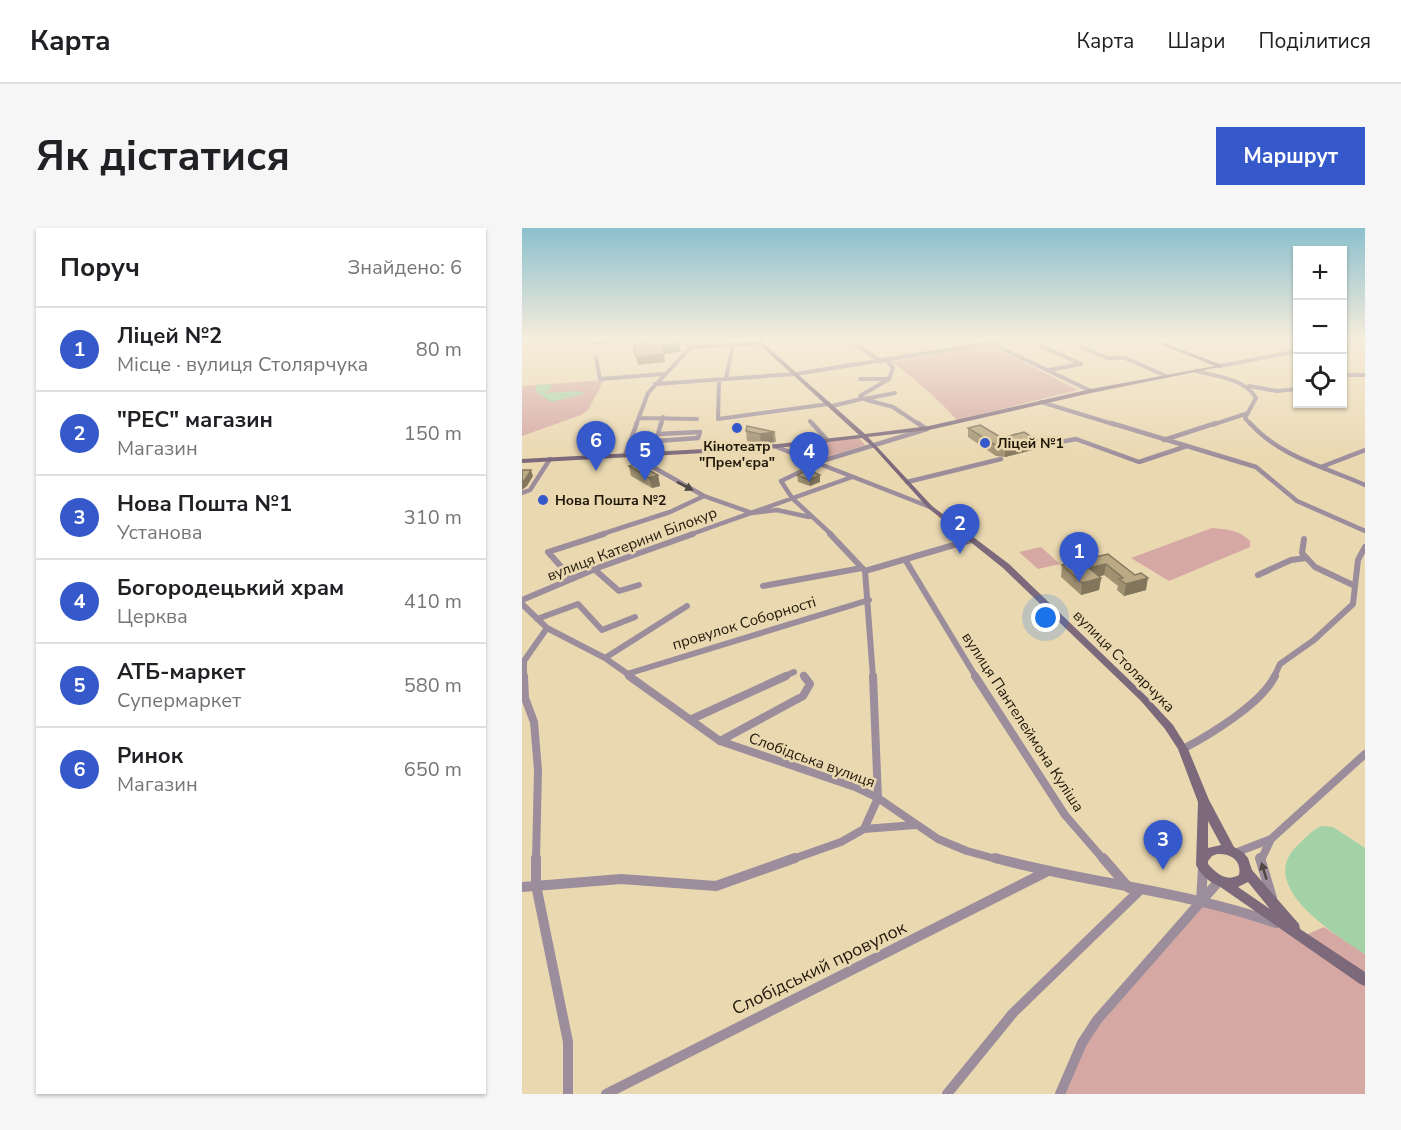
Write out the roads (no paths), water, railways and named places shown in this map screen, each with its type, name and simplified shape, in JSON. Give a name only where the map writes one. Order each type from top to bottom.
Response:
[{"type":"main road","name":"вулиця Столярчука","points":[[800,378],[864,435],[930,507],[1006,567],[1144,699],[1169,727],[1183,749],[1203,800],[1232,851]]},
{"type":"main road","points":[[522,460],[774,446],[927,428],[1155,378]]},
{"type":"main road","points":[[1203,800],[1203,864],[1220,882],[1365,980]]},
{"type":"main road","points":[[1203,864],[1208,852],[1214,849],[1232,851],[1244,860],[1247,872],[1301,937]]},
{"type":"main road","points":[[1220,882],[1240,882],[1247,872]]},
{"type":"street","points":[[625,454],[654,384],[660,378]]},
{"type":"street","points":[[654,384],[742,378]]},
{"type":"street","points":[[1066,378],[1091,391]]},
{"type":"street","points":[[1221,378],[1277,391],[1293,389]]},
{"type":"street","points":[[860,379],[889,379]]},
{"type":"street","points":[[862,399],[860,396],[868,390],[889,379]]},
{"type":"street","points":[[723,380],[719,382],[718,419],[830,405],[895,393]]},
{"type":"street","points":[[1243,385],[1256,396],[1245,418],[1260,437],[1279,450],[1365,485]]},
{"type":"street","points":[[862,399],[893,407],[927,428]]},
{"type":"street","points":[[1041,402],[1256,467],[1297,501],[1365,531]]},
{"type":"street","points":[[1164,440],[1248,413]]},
{"type":"street","points":[[639,418],[663,417],[698,420],[695,432]]},
{"type":"street","points":[[629,443],[698,438],[700,432],[658,435],[663,417]]},
{"type":"street","points":[[810,420],[826,440]]},
{"type":"street","points":[[864,829],[878,798],[869,600],[863,570],[792,498],[781,478],[927,428]]},
{"type":"street","points":[[1049,444],[1076,439],[1139,462],[1186,446]]},
{"type":"street","points":[[774,446],[930,507]]},
{"type":"street","points":[[1321,467],[1365,450]]},
{"type":"street","points":[[637,455],[637,458],[654,470],[704,496],[752,513],[777,510],[812,517]]},
{"type":"street","points":[[522,493],[530,490],[550,459]]},
{"type":"street","points":[[907,482],[1001,459]]},
{"type":"street","points":[[752,513],[852,477]]},
{"type":"street","points":[[903,496],[916,492]]},
{"type":"street","points":[[572,579],[548,552],[670,512],[704,496]]},
{"type":"street","name":"вулиця Катерини Білокур","points":[[522,602],[594,569],[752,513]]},
{"type":"street","points":[[1304,539],[1302,553],[1315,567],[1355,586]]},
{"type":"street","points":[[763,586],[906,561],[971,540]]},
{"type":"street","points":[[1183,749],[1205,737],[1268,690],[1280,664],[1314,640],[1353,604],[1358,560],[1365,547]]},
{"type":"street","points":[[1258,575],[1291,560],[1306,558]]},
{"type":"street","name":"вулиця Пантелеймона Куліша","points":[[906,561],[938,616],[1065,815],[1134,890]]},
{"type":"street","points":[[594,569],[619,591],[639,585]]},
{"type":"street","name":"провулок Соборності","points":[[627,674],[869,600]]},
{"type":"street","name":"Слобідська вулиця","points":[[522,602],[547,628],[605,658],[720,741],[855,787],[878,798],[915,825],[967,851],[1046,872],[1231,907],[1284,926]]},
{"type":"street","points":[[537,619],[578,604],[603,630],[635,617]]},
{"type":"street","points":[[605,658],[687,606]]},
{"type":"street","points":[[547,628],[524,661],[525,698],[534,722],[538,770],[536,885],[568,1042],[568,1094]]},
{"type":"street","points":[[692,719],[794,672]]},
{"type":"street","points":[[720,741],[803,696],[810,684],[803,675]]},
{"type":"street","points":[[1274,904],[1260,858],[1271,839],[1365,754]]},
{"type":"street","points":[[522,887],[621,879],[716,886],[841,842],[864,829],[915,825]]},
{"type":"street","points":[[1232,851],[1271,839]]},
{"type":"street","points":[[1201,902],[1203,864]]},
{"type":"street","name":"Слобідський провулок","points":[[606,1094],[732,1029],[1005,895],[1046,872]]},
{"type":"street","points":[[1060,1094],[1082,1043],[1097,1020],[1220,882]]},
{"type":"street","points":[[947,1094],[963,1069],[1012,1015],[1134,890]]},
{"type":"place","name":"Кінотеатр \"Прем'єра\"","points":[[737,428]]},
{"type":"place","name":"Ліцей №1","points":[[985,443]]},
{"type":"place","name":"Ринок","points":[[596,471]]},
{"type":"place","name":"АТБ-маркет","points":[[645,481]]},
{"type":"place","name":"Богородецький храм","points":[[809,482]]},
{"type":"place","name":"Нова Пошта №2","points":[[543,500]]},
{"type":"place","name":"\"РЕС\" магазин","points":[[960,554]]},
{"type":"place","name":"Ліцей №2","points":[[1079,582]]},
{"type":"place","name":"Нова Пошта №1","points":[[1163,870]]}]
